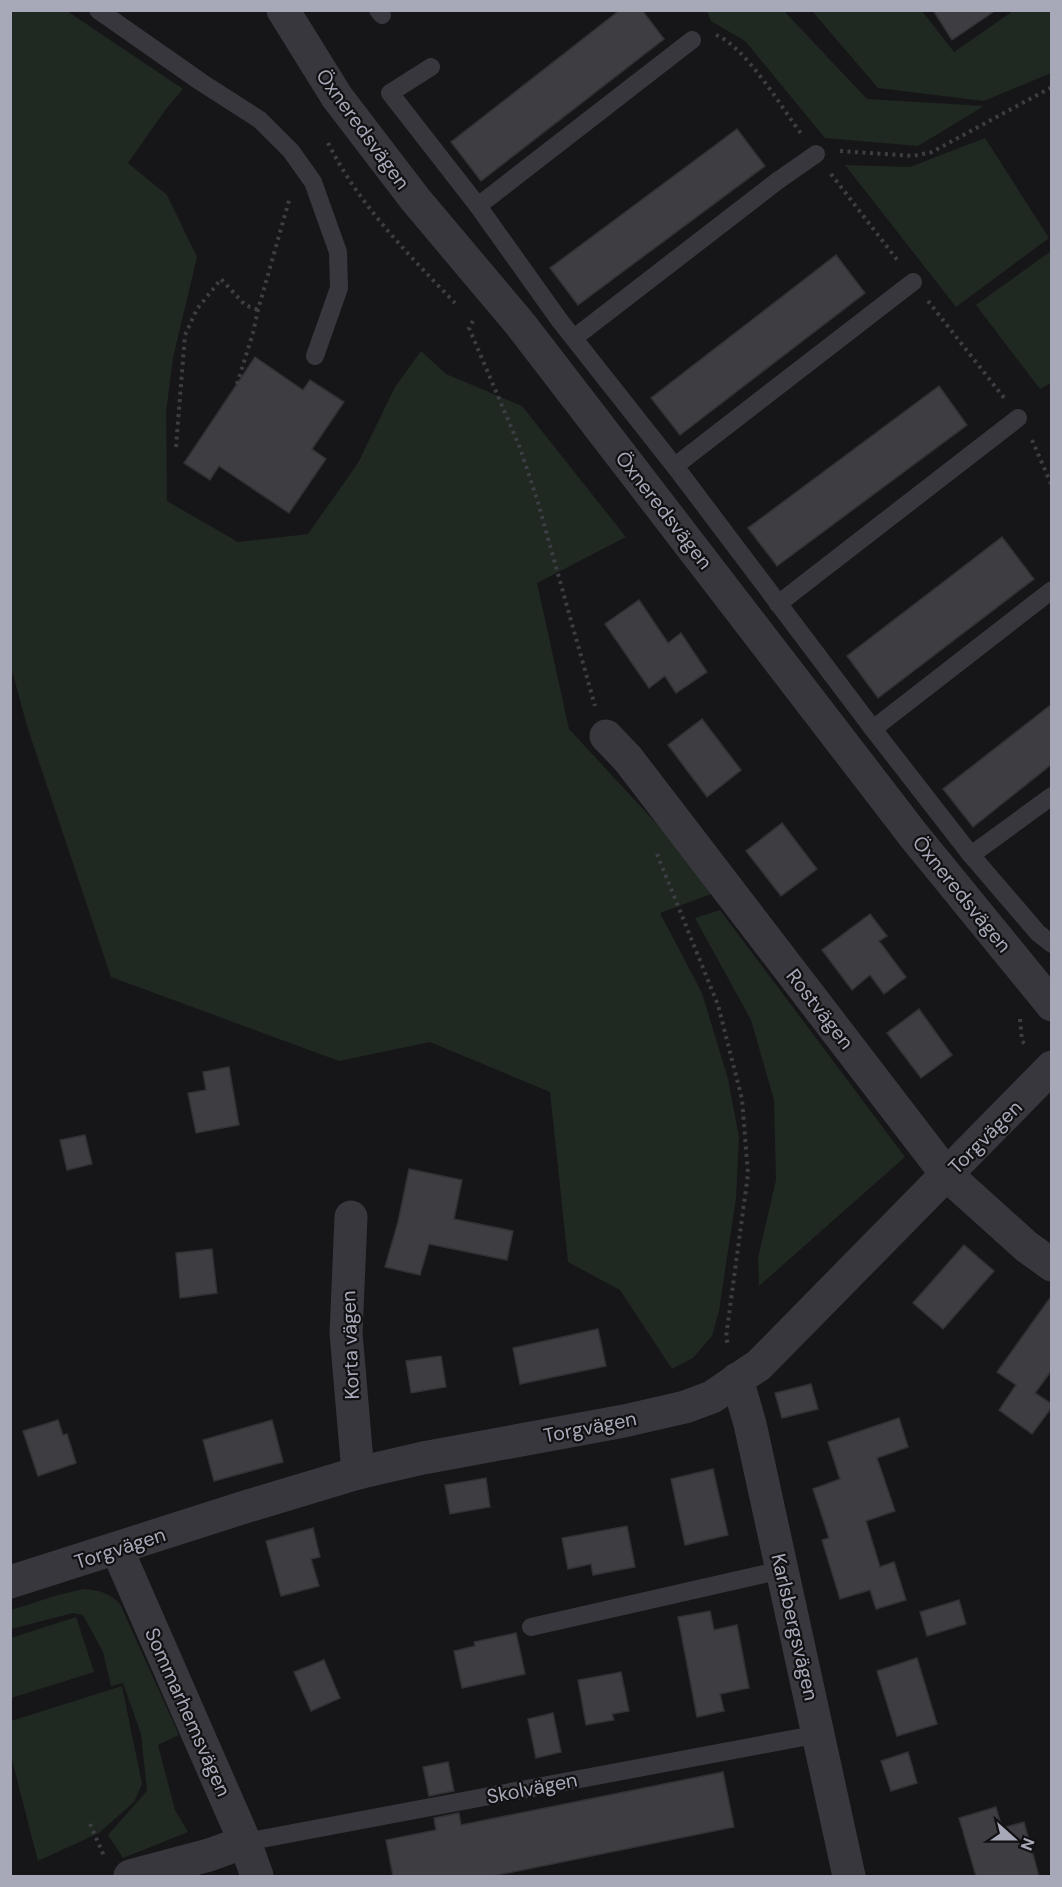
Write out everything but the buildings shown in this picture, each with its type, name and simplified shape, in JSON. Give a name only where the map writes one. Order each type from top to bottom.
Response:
[{"type":"street","name":"Öxneredsvägen","points":[[283,10],[337,97],[415,199],[521,325],[914,836],[1052,1005]]},
{"type":"street","name":"Rostvägen","points":[[606,736],[635,769],[947,1174],[1027,1247],[1052,1265]]},
{"type":"street","name":"Torgvägen","points":[[12,1576],[117,1549],[358,1473],[423,1458],[624,1421],[686,1407],[712,1397],[759,1365],[1052,1067]]},
{"type":"street","name":"Korta vägen","points":[[351,1217],[346,1334],[358,1473]]},
{"type":"street","name":"Karlsbergsvägen","points":[[737,1379],[750,1424],[849,1876]]},
{"type":"street","name":"Sommarhemsvägen","points":[[117,1549],[245,1842],[257,1876]]},
{"type":"street","points":[[119,1871],[209,1855],[245,1842]]},
{"type":"lane","points":[[98,10],[260,120],[291,151],[313,182],[338,252],[339,288],[315,356]]},
{"type":"lane","points":[[478,206],[692,40]]},
{"type":"lane","points":[[431,67],[390,93],[478,206],[574,338],[675,466],[971,855],[1038,933],[1052,944]]},
{"type":"lane","points":[[574,338],[776,182],[816,154]]},
{"type":"lane","points":[[675,466],[913,282]]},
{"type":"lane","points":[[778,604],[1018,418]]},
{"type":"lane","points":[[873,729],[1052,590]]},
{"type":"lane","points":[[971,855],[1052,796]]},
{"type":"lane","points":[[531,1627],[782,1570]]},
{"type":"lane","name":"Skolvägen","points":[[245,1842],[819,1734]]},
{"type":"path","points":[[692,40],[712,34],[727,39],[743,55],[1018,418],[1032,439],[1052,486]]},
{"type":"path","points":[[816,154],[832,151],[913,156],[932,152],[1052,87]]},
{"type":"path","points":[[237,384],[254,333],[258,310],[289,198],[313,182]]},
{"type":"path","points":[[176,447],[185,335],[197,309],[221,279],[245,306],[258,310]]},
{"type":"path","points":[[473,321],[469,328],[520,448],[537,499],[589,687],[606,736]]},
{"type":"path","points":[[653,845],[718,1005],[742,1099],[748,1174],[726,1337],[737,1379]]},
{"type":"path","points":[[90,1824],[119,1871]]},
{"type":"shaded area","points":[[10,11],[67,11],[183,89],[128,163],[167,195],[197,257],[173,358],[166,412],[167,501],[238,542],[308,534],[358,463],[395,387],[421,351],[446,374],[522,406],[626,537],[537,583],[569,729],[656,823],[714,893],[660,913],[702,993],[728,1079],[739,1137],[736,1198],[719,1311],[712,1336],[693,1358],[672,1369],[620,1290],[568,1262],[550,1092],[430,1042],[339,1061],[111,977],[27,726],[11,667]]},
{"type":"shaded area","points":[[707,11],[784,11],[867,99],[984,106],[918,146],[825,138],[745,41],[711,21]]},
{"type":"shaded area","points":[[812,11],[922,11],[954,52],[1013,11],[1051,11],[1051,73],[984,101],[878,88]]},
{"type":"shaded area","points":[[985,138],[1049,238],[956,307],[845,165],[910,167]]},
{"type":"shaded area","points":[[1051,251],[1051,383],[1040,389],[976,305]]},
{"type":"shaded area","points":[[720,910],[905,1157],[759,1286],[758,1258],[776,1180],[774,1100],[751,1020],[695,918]]},
{"type":"shaded area","points":[[84,1589],[104,1593],[120,1604],[179,1735],[158,1745],[175,1810],[188,1832],[123,1858],[108,1835],[147,1791],[141,1734],[123,1683],[111,1686],[103,1652],[83,1615],[73,1613],[11,1629],[11,1610]]},
{"type":"shaded area","points":[[76,1617],[94,1672],[11,1698],[11,1638]]},
{"type":"shaded area","points":[[122,1686],[142,1784],[134,1802],[99,1833],[38,1861],[11,1756],[11,1721]]}]
